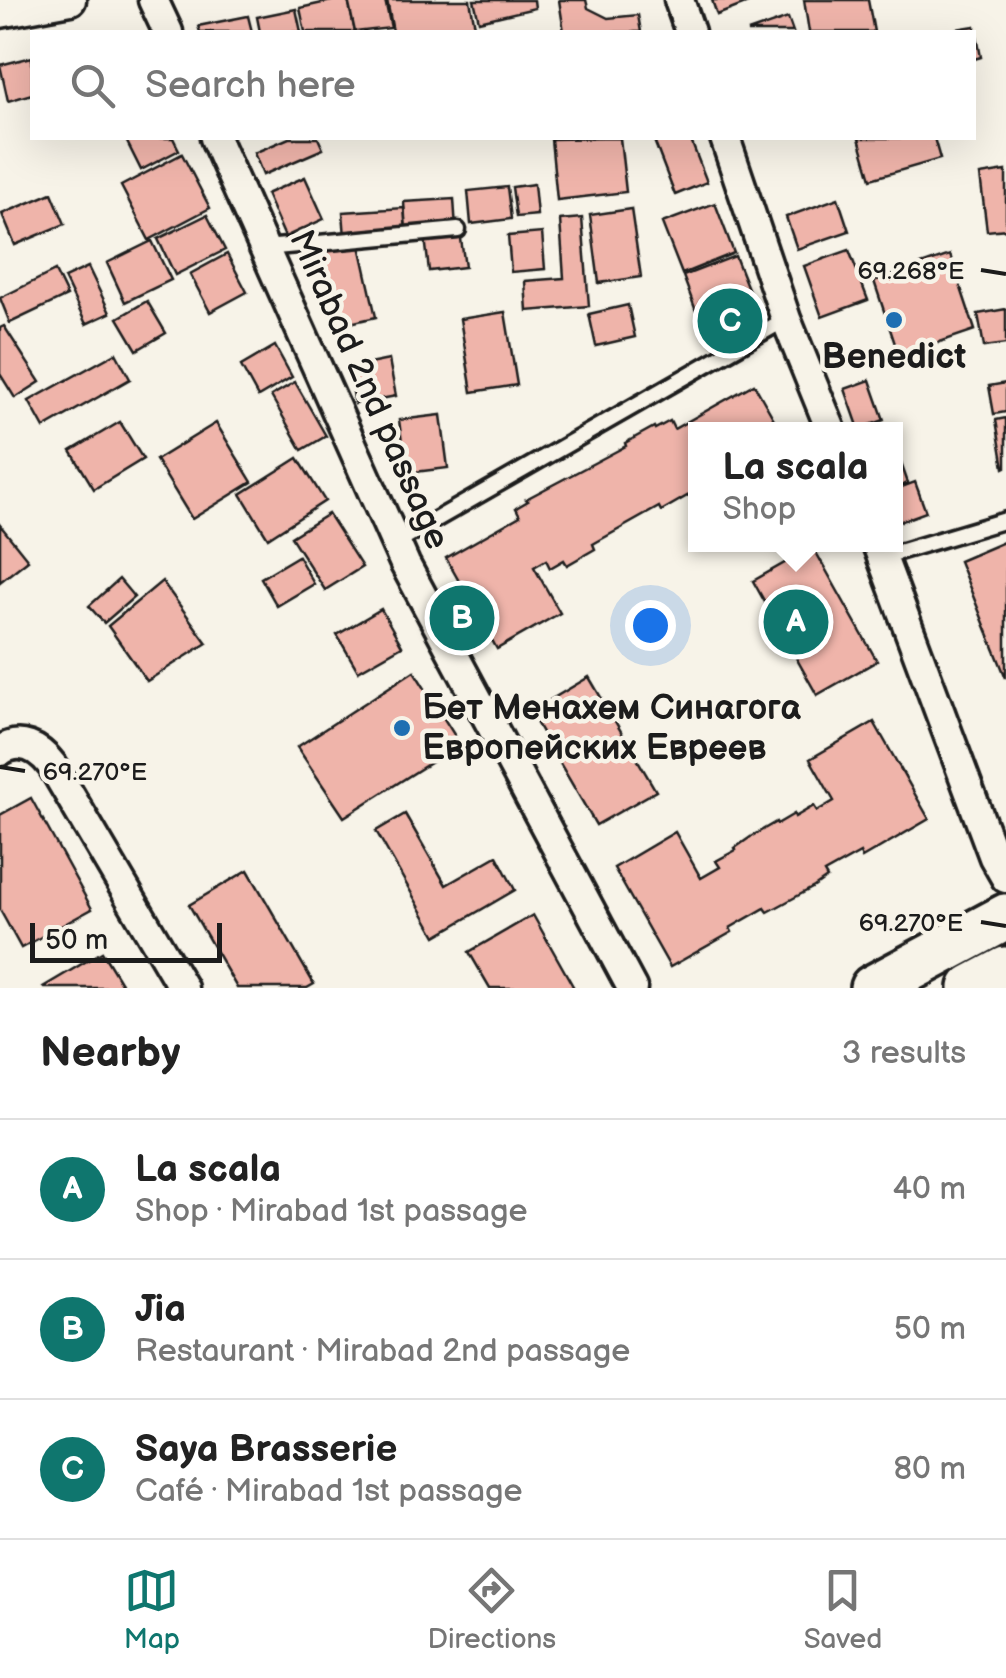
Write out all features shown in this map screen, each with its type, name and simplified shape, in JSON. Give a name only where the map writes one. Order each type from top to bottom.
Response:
[{"type":"main road","points":[[874,988],[1006,917]]},
{"type":"main road","points":[[972,988],[1006,970]]},
{"type":"street","points":[[0,14],[71,0]]},
{"type":"street","points":[[153,0],[167,30]]},
{"type":"street","points":[[679,0],[689,30]]},
{"type":"street","name":"Mirabad 2nd passage","points":[[216,140],[395,543],[632,988]]},
{"type":"street","points":[[727,140],[786,320],[828,422]]},
{"type":"street","points":[[881,552],[994,857],[1006,878]]},
{"type":"street","points":[[0,751],[22,744],[34,748],[52,765],[183,988]]},
{"type":"lane","points":[[264,248],[458,230]]},
{"type":"lane","points":[[395,543],[786,320]]},
{"type":"lane","points":[[903,545],[1006,520]]},
{"type":"building","points":[[348,0],[355,30],[305,30],[300,8]]},
{"type":"building","points":[[348,0],[385,0],[391,28],[355,30]]},
{"type":"building","points":[[387,0],[470,0],[476,30],[393,30]]},
{"type":"building","points":[[474,0],[534,0],[535,8],[479,21]]},
{"type":"building","points":[[559,0],[586,0],[588,8],[608,18],[638,15],[641,30],[564,30]]},
{"type":"building","points":[[712,0],[747,0],[748,3],[717,15]]},
{"type":"building","points":[[804,0],[868,0],[874,30],[809,30]]},
{"type":"building","points":[[296,9],[301,30],[260,30],[257,17]]},
{"type":"building","points":[[248,16],[252,30],[199,30],[198,26]]},
{"type":"building","points":[[788,18],[792,30],[754,30]]},
{"type":"building","points":[[976,31],[981,57],[976,58]]},
{"type":"building","points":[[30,58],[30,95],[8,101],[0,65]]},
{"type":"building","points":[[126,140],[174,140],[179,150],[141,170]]},
{"type":"building","points":[[284,140],[319,140],[323,149],[263,175],[254,153]]},
{"type":"building","points":[[551,140],[620,140],[626,192],[557,200]]},
{"type":"building","points":[[654,140],[691,140],[707,182],[675,195]]},
{"type":"building","points":[[860,140],[935,140],[940,159],[871,179]]},
{"type":"building","points":[[182,154],[210,208],[149,240],[121,186]]},
{"type":"building","points":[[1006,171],[1006,229],[987,231],[980,175]]},
{"type":"building","points":[[305,177],[324,219],[285,237],[266,194]]},
{"type":"building","points":[[534,184],[537,215],[516,217],[512,187]]},
{"type":"building","points":[[507,187],[511,219],[471,224],[468,191]]},
{"type":"building","points":[[52,193],[65,224],[15,245],[2,214]]},
{"type":"building","points":[[838,198],[849,231],[797,249],[786,217]]},
{"type":"building","points":[[454,199],[456,229],[406,233],[404,202]]},
{"type":"building","points":[[715,203],[734,253],[682,274],[662,223]]},
{"type":"building","points":[[404,208],[406,233],[345,237],[343,212]]},
{"type":"building","points":[[631,209],[641,277],[599,283],[590,215]]},
{"type":"building","points":[[207,215],[225,250],[175,275],[158,239]]},
{"type":"building","points":[[582,218],[589,306],[527,311],[525,281],[564,278],[560,220]]},
{"type":"building","points":[[460,232],[465,267],[429,271],[425,237]]},
{"type":"building","points":[[542,233],[545,269],[511,272],[508,236]]},
{"type":"building","points":[[152,241],[171,280],[125,302],[107,263]]},
{"type":"building","points":[[359,241],[376,317],[337,326],[319,250]]},
{"type":"building","points":[[849,250],[868,300],[822,317],[804,266]]},
{"type":"building","points":[[227,254],[247,292],[210,312],[190,274]]},
{"type":"building","points":[[950,255],[975,330],[899,356],[874,281]]},
{"type":"building","points":[[735,256],[755,306],[702,327],[683,276]]},
{"type":"building","points":[[88,267],[110,313],[86,324],[64,278]]},
{"type":"building","points":[[55,271],[67,296],[10,323],[0,298]]},
{"type":"building","points":[[147,301],[166,333],[137,350],[118,318]]},
{"type":"building","points":[[628,305],[635,337],[596,346],[589,314]]},
{"type":"building","points":[[1006,309],[1006,344],[984,347],[978,314]]},
{"type":"building","points":[[505,312],[517,385],[472,392],[460,319]]},
{"type":"building","points":[[4,326],[40,382],[15,398],[0,374],[0,328]]},
{"type":"building","points":[[275,346],[292,377],[258,397],[241,366]]},
{"type":"building","points":[[116,353],[130,379],[44,428],[29,401]]},
{"type":"building","points":[[389,360],[396,396],[355,404],[349,368]]},
{"type":"building","points":[[870,380],[884,420],[857,422],[845,389]]},
{"type":"building","points":[[295,382],[326,436],[302,450],[271,396]]},
{"type":"building","points":[[1006,383],[1006,412],[994,414],[989,386]]},
{"type":"building","points":[[754,384],[775,422],[688,422],[688,495],[593,544],[595,549],[567,565],[564,560],[550,568],[546,560],[534,567],[560,613],[497,649],[446,558],[520,516],[516,508],[526,499],[654,427],[670,421],[674,429]]},
{"type":"building","points":[[441,415],[448,468],[406,473],[399,420]]},
{"type":"building","points":[[1006,418],[1006,467],[1004,468],[996,420]]},
{"type":"building","points":[[120,422],[143,459],[94,489],[71,451]]},
{"type":"building","points":[[216,423],[252,482],[192,519],[156,460]]},
{"type":"building","points":[[298,458],[325,501],[268,538],[241,494]]},
{"type":"building","points":[[915,482],[926,512],[903,520],[903,486]]},
{"type":"building","points":[[328,514],[362,567],[325,590],[291,537]]},
{"type":"building","points":[[0,525],[28,560],[0,582]]},
{"type":"building","points":[[1006,541],[1006,678],[959,561]]},
{"type":"building","points":[[804,552],[816,552],[877,661],[817,695],[753,581]]},
{"type":"building","points":[[298,556],[314,584],[277,606],[261,578]]},
{"type":"building","points":[[119,579],[134,597],[104,623],[89,606]]},
{"type":"building","points":[[162,581],[207,643],[147,681],[108,626]]},
{"type":"building","points":[[381,609],[402,646],[358,671],[337,635]]},
{"type":"building","points":[[414,671],[460,744],[344,817],[297,747]]},
{"type":"building","points":[[589,677],[656,791],[596,825],[530,712]]},
{"type":"building","points":[[874,722],[929,819],[862,858],[860,853],[824,873],[827,878],[814,887],[768,912],[765,908],[670,967],[614,868],[675,832],[701,878],[720,867],[716,861],[776,822],[814,806],[817,811],[834,801],[810,759]]},
{"type":"building","points":[[31,798],[92,909],[21,948],[0,910],[0,815]]},
{"type":"building","points":[[405,814],[446,885],[497,856],[515,890],[436,936],[376,831]]},
{"type":"building","points":[[248,870],[314,984],[307,988],[237,988],[189,905]]},
{"type":"building","points":[[533,915],[574,988],[490,988],[469,952]]},
{"type":"building","points":[[102,952],[124,988],[43,987]]},
{"type":"place","name":"Benedict","points":[[894,320]]},
{"type":"place","name":"Saya Brasserie","points":[[730,321]]},
{"type":"place","name":"Jia","points":[[462,618]]},
{"type":"place","name":"La scala","points":[[796,622]]},
{"type":"place","name":"Бет Менахем Синагога Европейских Евреев","points":[[402,728]]}]
